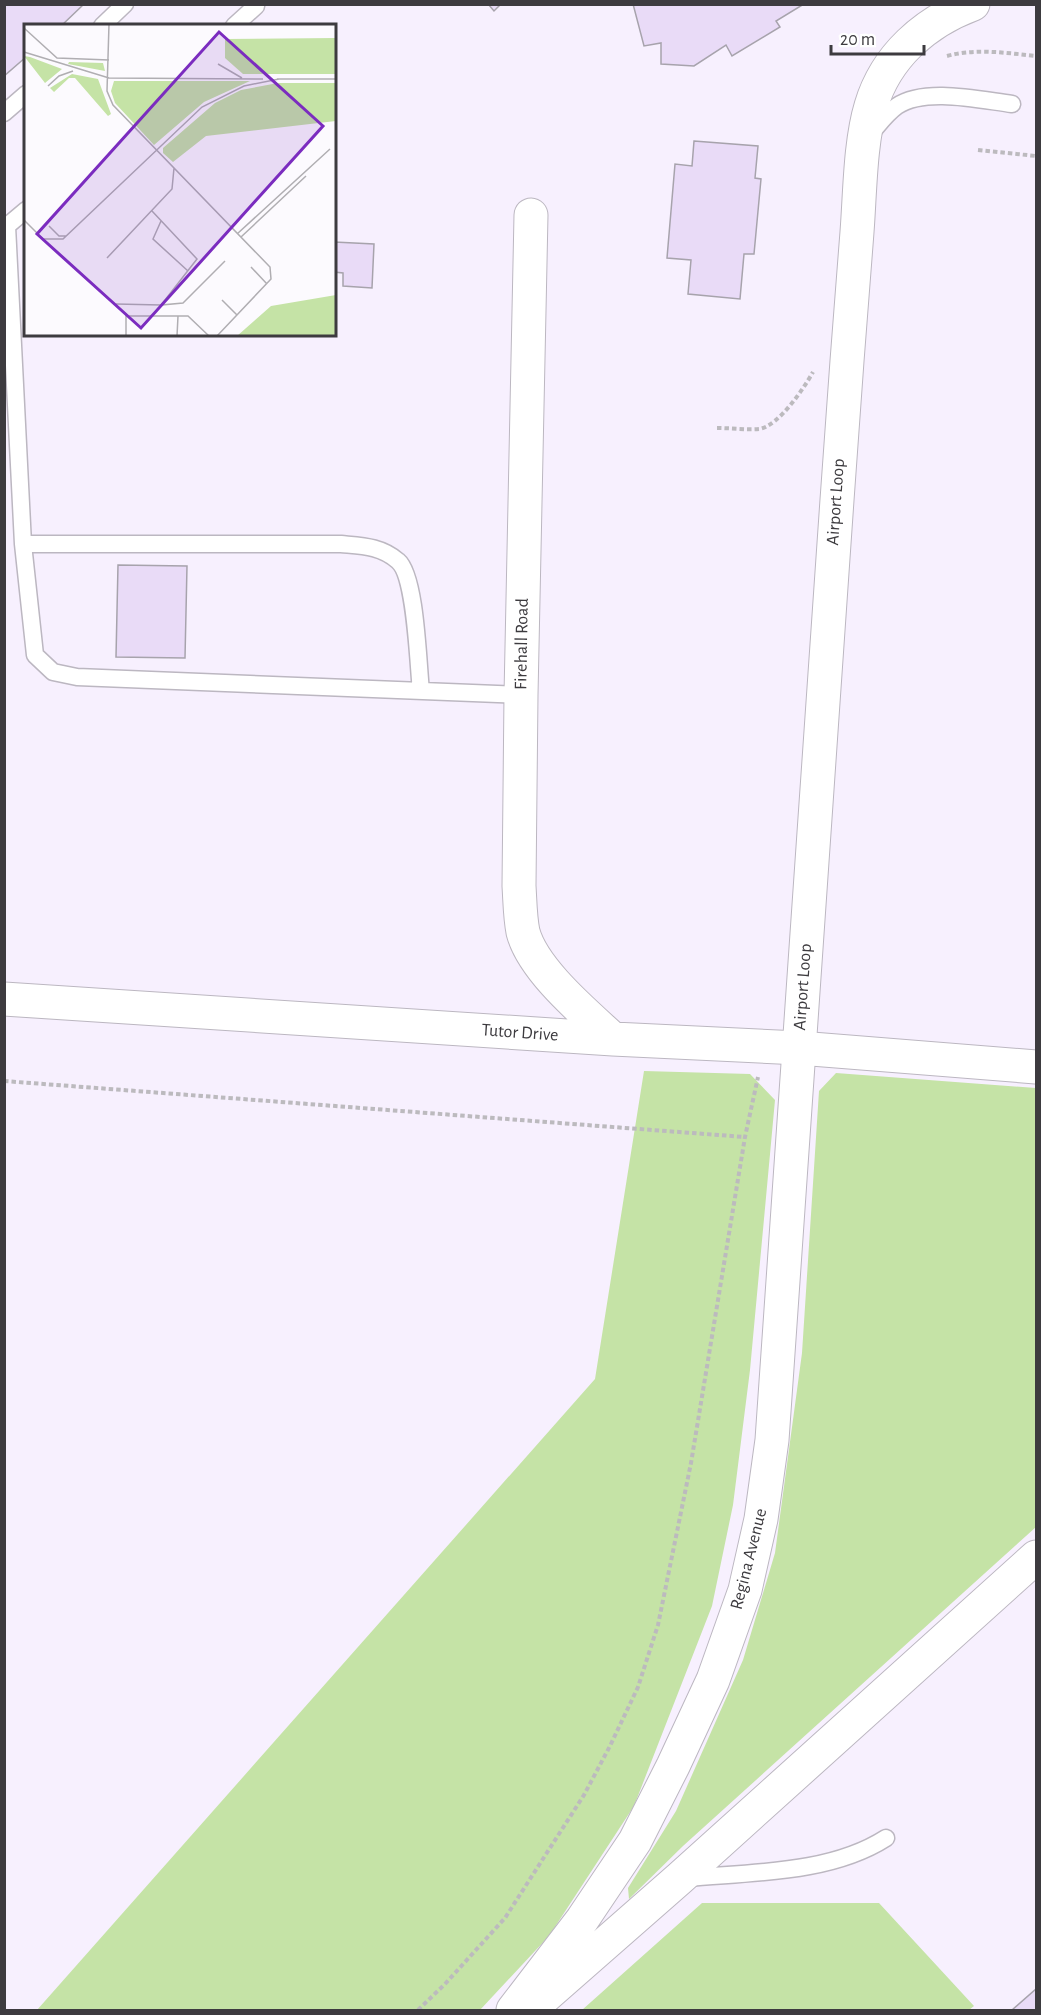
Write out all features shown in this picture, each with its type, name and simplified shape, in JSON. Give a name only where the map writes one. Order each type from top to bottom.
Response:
[{"type":"street","name":"Airport Loop","points":[[799,1048],[815,795],[865,140],[871,105],[897,53],[928,26],[973,4]]},
{"type":"street","name":"Firehall Road","points":[[531,215],[520,695],[519,886],[524,934],[531,951],[550,978],[613,1040]]},
{"type":"street","name":"Tutor Drive","points":[[4,999],[613,1040],[799,1048],[1036,1067]]},
{"type":"street","name":"Regina Avenue","points":[[513,2010],[582,1920],[635,1841],[713,1680],[745,1590],[761,1519],[772,1440],[799,1048]]},
{"type":"street","points":[[530,2010],[1036,1557]]},
{"type":"lane","points":[[104,24],[125,4]]},
{"type":"lane","points":[[236,24],[256,6]]},
{"type":"lane","points":[[4,113],[24,96]]},
{"type":"lane","points":[[865,140],[898,106],[913,99],[930,96],[1012,104]]},
{"type":"lane","points":[[24,212],[6,228],[23,544],[35,656],[53,672],[77,677],[520,695]]},
{"type":"lane","points":[[23,544],[341,544],[376,547],[400,562],[410,586],[421,691]]},
{"type":"lane","points":[[680,1878],[807,1867],[857,1852],[886,1838]]},
{"type":"path","points":[[978,150],[1036,156]]},
{"type":"path","points":[[717,428],[761,429],[771,423],[800,392],[815,368]]},
{"type":"path","points":[[4,1081],[745,1137]]},
{"type":"shaded area","points":[[5,5],[1036,5],[1036,2010],[5,2010]]},
{"type":"green space","points":[[644,1071],[750,1074],[775,1100],[750,1370],[733,1505],[712,1606],[634,1806],[549,1936],[480,2010],[37,2010],[595,1379]]},
{"type":"green space","points":[[836,1073],[1036,1088],[1036,1527],[683,1846],[629,1899],[628,1888],[676,1811],[743,1660],[775,1553],[802,1353],[819,1091]]},
{"type":"green space","points":[[702,1903],[879,1903],[974,2006],[969,2010],[582,2010]]},
{"type":"building","points":[[4,4],[84,4],[63,24],[24,24],[24,59],[4,76]]},
{"type":"building","points":[[488,4],[501,4],[494,11]]},
{"type":"building","points":[[633,4],[804,4],[776,21],[780,27],[732,56],[726,45],[694,66],[661,64],[661,43],[644,46]]},
{"type":"building","points":[[694,141],[758,146],[755,178],[761,179],[754,254],[744,254],[740,299],[688,294],[691,260],[667,258],[675,164],[692,166]]},
{"type":"building","points":[[336,242],[374,244],[372,288],[343,286],[343,273],[336,272]]},
{"type":"building","points":[[118,565],[187,566],[185,658],[116,657]]},
{"type":"building","points":[[1036,1989],[1036,2010],[1012,2010]]}]
